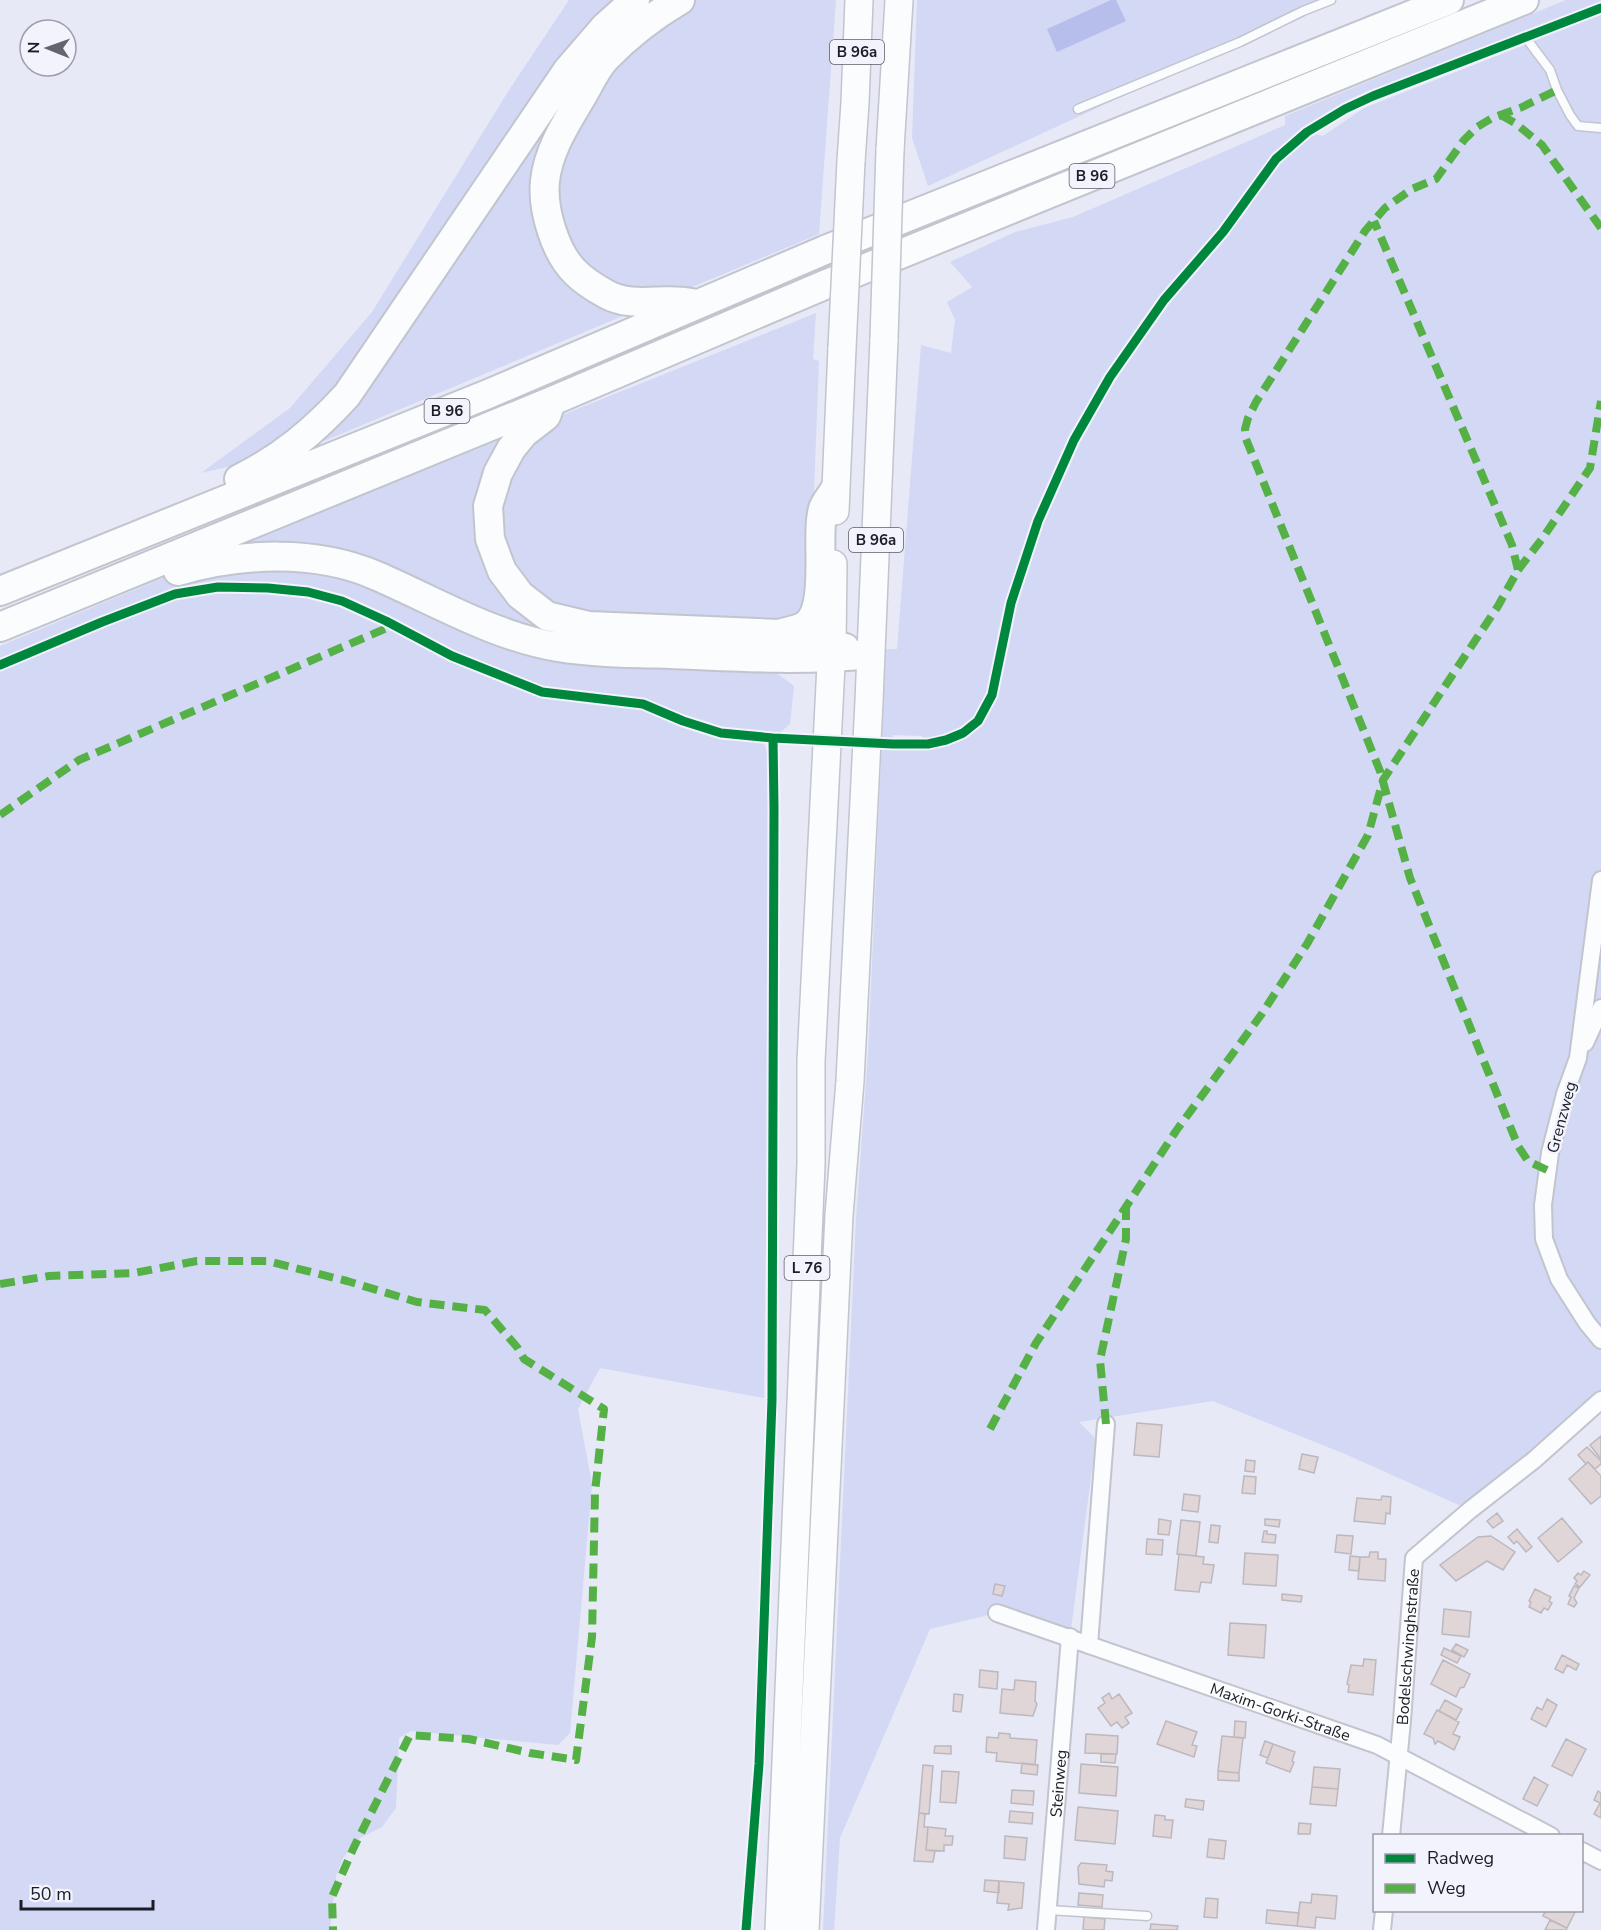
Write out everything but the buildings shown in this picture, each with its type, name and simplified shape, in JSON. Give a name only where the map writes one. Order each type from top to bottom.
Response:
[{"type":"highway","points":[[193,514],[215,491],[286,452],[307,436],[347,395],[567,71],[598,34],[635,0]]},
{"type":"highway","points":[[680,0],[646,22],[604,61],[552,152],[545,180],[546,209],[551,229],[563,254],[576,273],[608,295],[635,302],[676,300],[699,304]]},
{"type":"highway","name":"B 96","points":[[0,591],[488,394],[825,250],[1449,0]]},
{"type":"highway","name":"B 96","points":[[0,627],[552,401],[832,282],[1524,0]]},
{"type":"highway","points":[[552,401],[546,416],[524,433],[511,449],[498,473],[488,506],[490,539],[502,571],[520,595],[547,616],[589,626],[780,634],[832,652]]},
{"type":"highway","points":[[780,634],[804,627],[814,613],[819,597],[823,508],[835,489]]},
{"type":"highway","points":[[46,609],[208,562],[256,556],[288,557],[319,560],[375,575],[496,631],[558,647],[790,660],[832,652],[870,654]]},
{"type":"main road","name":"B 96a","points":[[835,489],[859,0]]},
{"type":"main road","name":"B 96a","points":[[870,654],[890,150],[899,0]]},
{"type":"main road","points":[[832,652],[835,489]]},
{"type":"main road","name":"L 76","points":[[779,1930],[811,1164],[812,1061],[832,652]]},
{"type":"main road","name":"L 76","points":[[805,1930],[838,1215],[849,1093],[870,654]]},
{"type":"street","name":"Grenzweg","points":[[1601,880],[1578,1058],[1565,1094],[1550,1154],[1543,1205],[1544,1239],[1559,1279],[1587,1323],[1601,1340]]},
{"type":"street","points":[[1578,1058],[1601,1008]]},
{"type":"street","name":"Bodelschwinghstraße","points":[[1391,1834],[1414,1558],[1534,1460],[1601,1400]]},
{"type":"street","points":[[1089,1645],[1106,1424]]},
{"type":"street","name":"Maxim-Gorki-Straße","points":[[997,1613],[1377,1745],[1547,1834]]},
{"type":"street","name":"Steinweg","points":[[1046,1930],[1070,1637]]},
{"type":"street","points":[[1583,1852],[1601,1861]]},
{"type":"street","points":[[1382,1930],[1384,1912]]},
{"type":"lane","points":[[1078,109],[1240,42],[1331,0]]},
{"type":"lane","points":[[1526,38],[1550,70],[1557,90],[1578,126],[1601,128]]},
{"type":"lane","points":[[1048,1910],[1147,1916]]},
{"type":"shaded area","points":[[569,0],[836,0],[819,234],[305,449],[201,473],[290,408],[372,312],[509,90]]},
{"type":"shaded area","points":[[917,0],[1331,0],[928,186],[912,138]]},
{"type":"shaded area","points":[[1111,0],[1116,0],[1126,21],[1057,52],[1047,29]]},
{"type":"shaded area","points":[[1566,0],[1601,0],[1601,4],[1355,100],[1303,130],[1323,136],[1364,108],[1527,44],[1556,87],[1526,38],[1601,12],[1601,1400],[1470,1510],[1345,1454],[1213,1401],[1079,1422],[1096,1439],[1070,1637],[997,1613],[930,1629],[840,1838],[834,1930],[823,1930],[856,1219],[868,1054],[886,649],[897,649],[921,345],[951,353],[955,320],[947,302],[972,287],[950,262],[1015,232],[1073,217],[1285,125],[1285,116]],"holes":[[[893,735],[922,736],[923,749],[893,750]]]},
{"type":"shaded area","points":[[816,313],[813,359],[819,361],[810,595],[774,671],[794,686],[790,724],[773,738],[758,736],[767,752],[771,780],[764,1398],[600,1368],[578,1409],[592,1484],[570,1733],[558,1745],[411,1731],[399,1738],[396,1808],[382,1827],[360,1838],[343,1858],[336,1876],[330,1930],[0,1930],[0,646],[306,518]]},
{"type":"marked path","points":[[1547,1170],[1528,1161],[1518,1146],[1410,878],[1380,771],[1246,439],[1245,429],[1256,402],[1365,231],[1385,208],[1412,189],[1436,179],[1464,140],[1477,127],[1492,118],[1520,108],[1557,90]]},
{"type":"marked path","points":[[1501,115],[1515,123],[1542,145],[1601,228]]},
{"type":"marked path","points":[[990,1429],[1036,1343],[1176,1131],[1261,1015],[1307,944],[1368,835],[1383,780],[1498,606],[1518,570],[1512,545],[1374,221]]},
{"type":"marked path","points":[[1518,570],[1590,468],[1601,401]]},
{"type":"marked path","points":[[0,815],[79,760],[394,625]]},
{"type":"marked path","points":[[1106,1424],[1100,1360],[1126,1239],[1126,1206]]},
{"type":"marked path","points":[[0,1284],[49,1276],[134,1273],[197,1261],[267,1261],[347,1281],[417,1302],[485,1310],[517,1347],[524,1359],[604,1409],[595,1492],[592,1637],[576,1760],[530,1753],[469,1739],[410,1735],[354,1847],[332,1897],[333,1930]]},
{"type":"cycle path","points":[[0,665],[175,594],[218,587],[268,588],[308,592],[342,601],[452,656],[542,692],[643,704],[683,721],[721,733],[893,744],[928,744],[946,740],[963,733],[978,721],[992,695],[1011,603],[1038,521],[1074,440],[1110,377],[1164,300],[1223,232],[1276,159],[1307,132],[1345,109],[1373,96],[1601,8]]},
{"type":"cycle path","points":[[746,1930],[759,1764],[772,1400],[773,738]]}]
